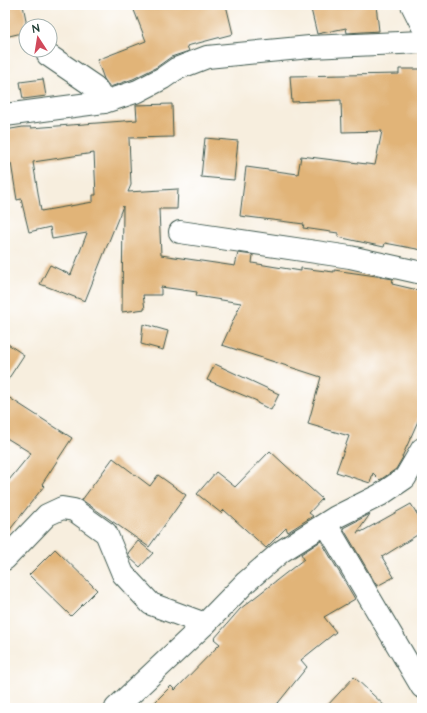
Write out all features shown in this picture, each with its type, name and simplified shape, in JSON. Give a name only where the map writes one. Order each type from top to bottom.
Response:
[{"type":"street","points":[[412,5],[422,25]]},
{"type":"street","points":[[5,116],[104,102],[138,91],[163,78],[176,69],[207,57],[310,47],[422,42]]},
{"type":"street","points":[[52,58],[95,87],[104,102]]},
{"type":"street","points":[[180,232],[350,257],[422,273]]},
{"type":"street","points":[[116,708],[205,624],[246,582],[282,551],[326,524],[380,495],[405,478],[422,449]]},
{"type":"street","points":[[5,559],[47,514],[62,508],[74,510],[106,533],[123,574],[151,604],[205,624]]},
{"type":"street","points":[[326,524],[422,687]]},
{"type":"building","points":[[5,5],[23,5],[26,18],[18,18],[18,34],[5,37]]},
{"type":"building","points":[[132,5],[226,5],[233,34],[187,46],[189,51],[171,57],[157,67],[133,79],[110,87],[104,79],[97,60],[146,41]]},
{"type":"building","points":[[310,5],[376,5],[379,31],[347,33],[346,28],[317,34]]},
{"type":"building","points":[[399,69],[422,69],[422,250],[385,243],[384,247],[338,237],[338,233],[303,228],[304,224],[240,216],[246,167],[298,174],[301,156],[375,165],[382,131],[342,132],[341,100],[292,102],[290,76],[399,74]]},
{"type":"building","points":[[43,79],[46,96],[23,99],[20,82]]},
{"type":"building","points":[[172,104],[173,137],[129,138],[131,185],[128,192],[178,189],[177,209],[159,209],[161,255],[235,266],[238,253],[253,255],[252,263],[301,271],[301,268],[334,272],[334,270],[376,276],[393,279],[392,284],[422,291],[422,412],[403,457],[396,469],[380,480],[373,473],[370,483],[336,472],[349,436],[308,424],[321,377],[222,345],[241,303],[196,296],[197,292],[161,287],[161,295],[143,295],[145,309],[122,312],[123,206],[85,301],[40,284],[50,265],[71,275],[87,233],[52,239],[50,227],[29,232],[21,199],[17,200],[11,163],[5,164],[5,130],[23,127],[31,128],[137,120],[136,105]],"holes":[[[94,153],[96,195],[93,195],[93,202],[41,211],[33,162]]]},
{"type":"building","points":[[205,138],[238,141],[234,180],[201,177]]},
{"type":"building","points":[[143,324],[168,331],[163,350],[141,344]]},
{"type":"building","points":[[5,342],[24,355],[5,384]]},
{"type":"building","points":[[215,364],[279,394],[271,410],[257,403],[257,401],[207,380]]},
{"type":"building","points":[[5,395],[72,438],[42,484],[44,486],[5,536],[5,485],[31,453],[5,437]]},
{"type":"building","points":[[270,451],[322,499],[309,513],[313,516],[288,532],[286,528],[266,548],[224,510],[221,513],[197,494],[216,472],[235,487]]},
{"type":"building","points":[[113,458],[150,486],[158,475],[186,495],[149,547],[82,500]]},
{"type":"building","points":[[411,504],[422,522],[422,532],[382,557],[394,577],[377,586],[343,528],[370,514],[357,533],[361,532]]},
{"type":"building","points":[[138,541],[153,553],[140,567],[130,558],[128,553]]},
{"type":"building","points":[[321,541],[355,599],[324,617],[336,632],[301,660],[307,667],[274,708],[149,708],[171,686],[175,690],[220,644],[214,639],[240,609],[304,559],[301,554]]},
{"type":"building","points":[[55,549],[97,590],[71,616],[29,575]]},
{"type":"building","points":[[354,677],[387,708],[325,708]]}]
